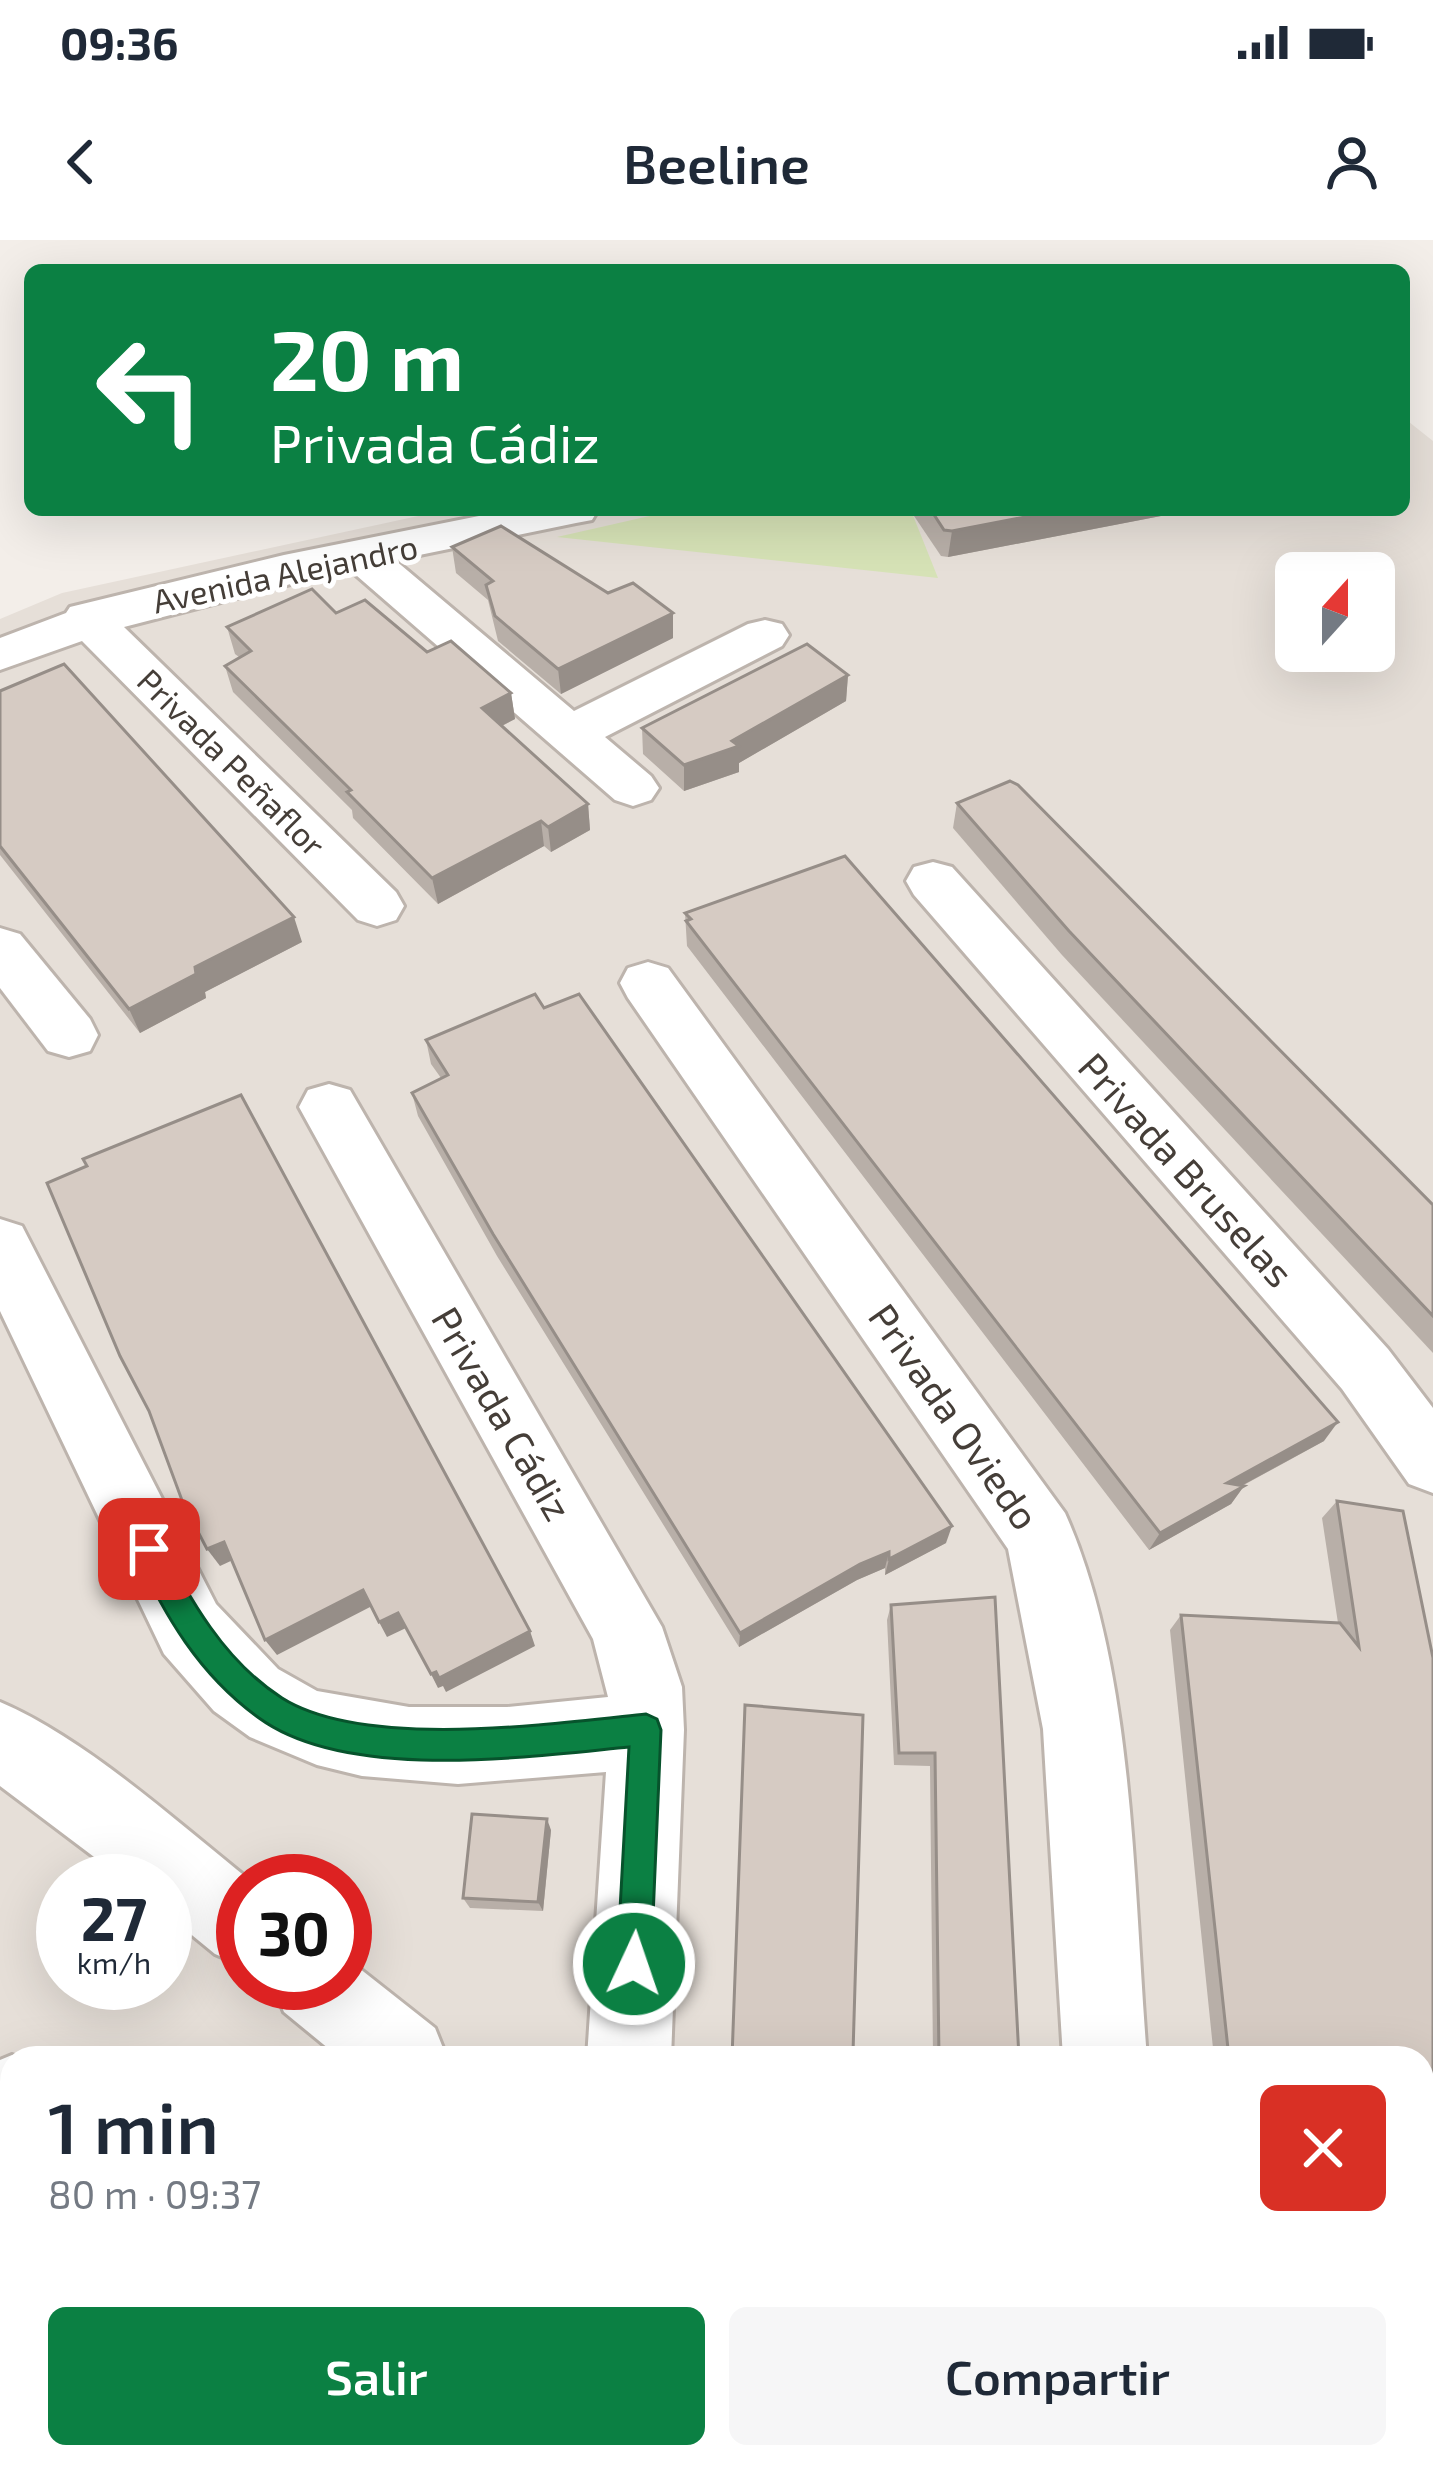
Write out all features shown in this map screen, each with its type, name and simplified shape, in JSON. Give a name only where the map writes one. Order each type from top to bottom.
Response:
[{"type":"street","name":"Avenida Alejandro","points":[[0,655],[87,618],[207,585],[548,516]]},
{"type":"street","points":[[362,556],[633,788]]},
{"type":"street","name":"Privada Peñaflor","points":[[87,618],[377,906]]},
{"type":"street","points":[[572,733],[765,635]]},
{"type":"street","name":"Privada Bruselas","points":[[933,881],[1365,1370],[1433,1462]]},
{"type":"street","points":[[0,948],[69,1035]]},
{"type":"street","name":"Privada Oviedo","points":[[648,983],[1040,1536],[1063,1608],[1077,1700],[1105,2046]]},
{"type":"street","name":"Privada Cádiz","points":[[328,1107],[626,1627],[645,1687],[646,1730],[630,2046]]},
{"type":"street","points":[[0,1245],[190,1629],[272,1710],[334,1734],[474,1747],[646,1730]]},
{"type":"street","points":[[0,1740],[122,1827],[216,1904]]},
{"type":"street","points":[[346,2010],[390,2046]]},
{"type":"shaded area","points":[[1410,423],[1433,441],[1433,2046],[0,2046],[0,619],[62,593],[418,516],[1410,516]]},
{"type":"green space","points":[[650,516],[913,516],[938,578],[557,537]]},
{"type":"building","points":[[935,516],[1031,516],[952,531],[944,530]]},
{"type":"building","points":[[501,526],[608,593],[633,583],[673,613],[558,669],[495,616],[486,585],[493,581],[452,547]]},
{"type":"building","points":[[312,589],[336,613],[365,600],[427,652],[451,641],[511,693],[482,708],[588,804],[548,827],[541,821],[432,878],[225,666],[251,651],[227,627]]},
{"type":"building","points":[[807,644],[848,675],[732,741],[739,746],[684,765],[642,728]]},
{"type":"building","points":[[64,664],[294,917],[195,967],[196,974],[129,1009],[0,846],[0,691]]},
{"type":"building","points":[[1010,781],[1433,1205],[1433,1316],[1069,931],[957,803]]},
{"type":"building","points":[[845,856],[1338,1422],[1227,1483],[1244,1486],[1160,1533],[686,921],[691,919],[685,913]]},
{"type":"building","points":[[535,994],[544,1008],[579,994],[952,1526],[889,1559],[889,1552],[860,1564],[740,1633],[493,1234],[412,1093],[448,1075],[426,1040]]},
{"type":"building","points":[[241,1095],[530,1631],[439,1678],[436,1672],[431,1674],[398,1613],[379,1622],[363,1590],[265,1640],[224,1542],[207,1549],[183,1503],[149,1411],[120,1356],[47,1183],[87,1166],[83,1159]]},
{"type":"building","points":[[1337,1501],[1403,1511],[1433,1658],[1433,2046],[1228,2046],[1181,1615],[1340,1623],[1359,1647]]},
{"type":"building","points":[[995,1597],[1018,2046],[939,2046],[935,1753],[899,1753],[891,1605]]},
{"type":"building","points":[[745,1705],[863,1715],[853,2046],[732,2046]]},
{"type":"building","points":[[472,1814],[547,1819],[538,1902],[463,1898]]},
{"type":"route","points":[[149,1549],[190,1629],[222,1665],[272,1710],[334,1734],[474,1747],[646,1730],[634,1964]]}]
